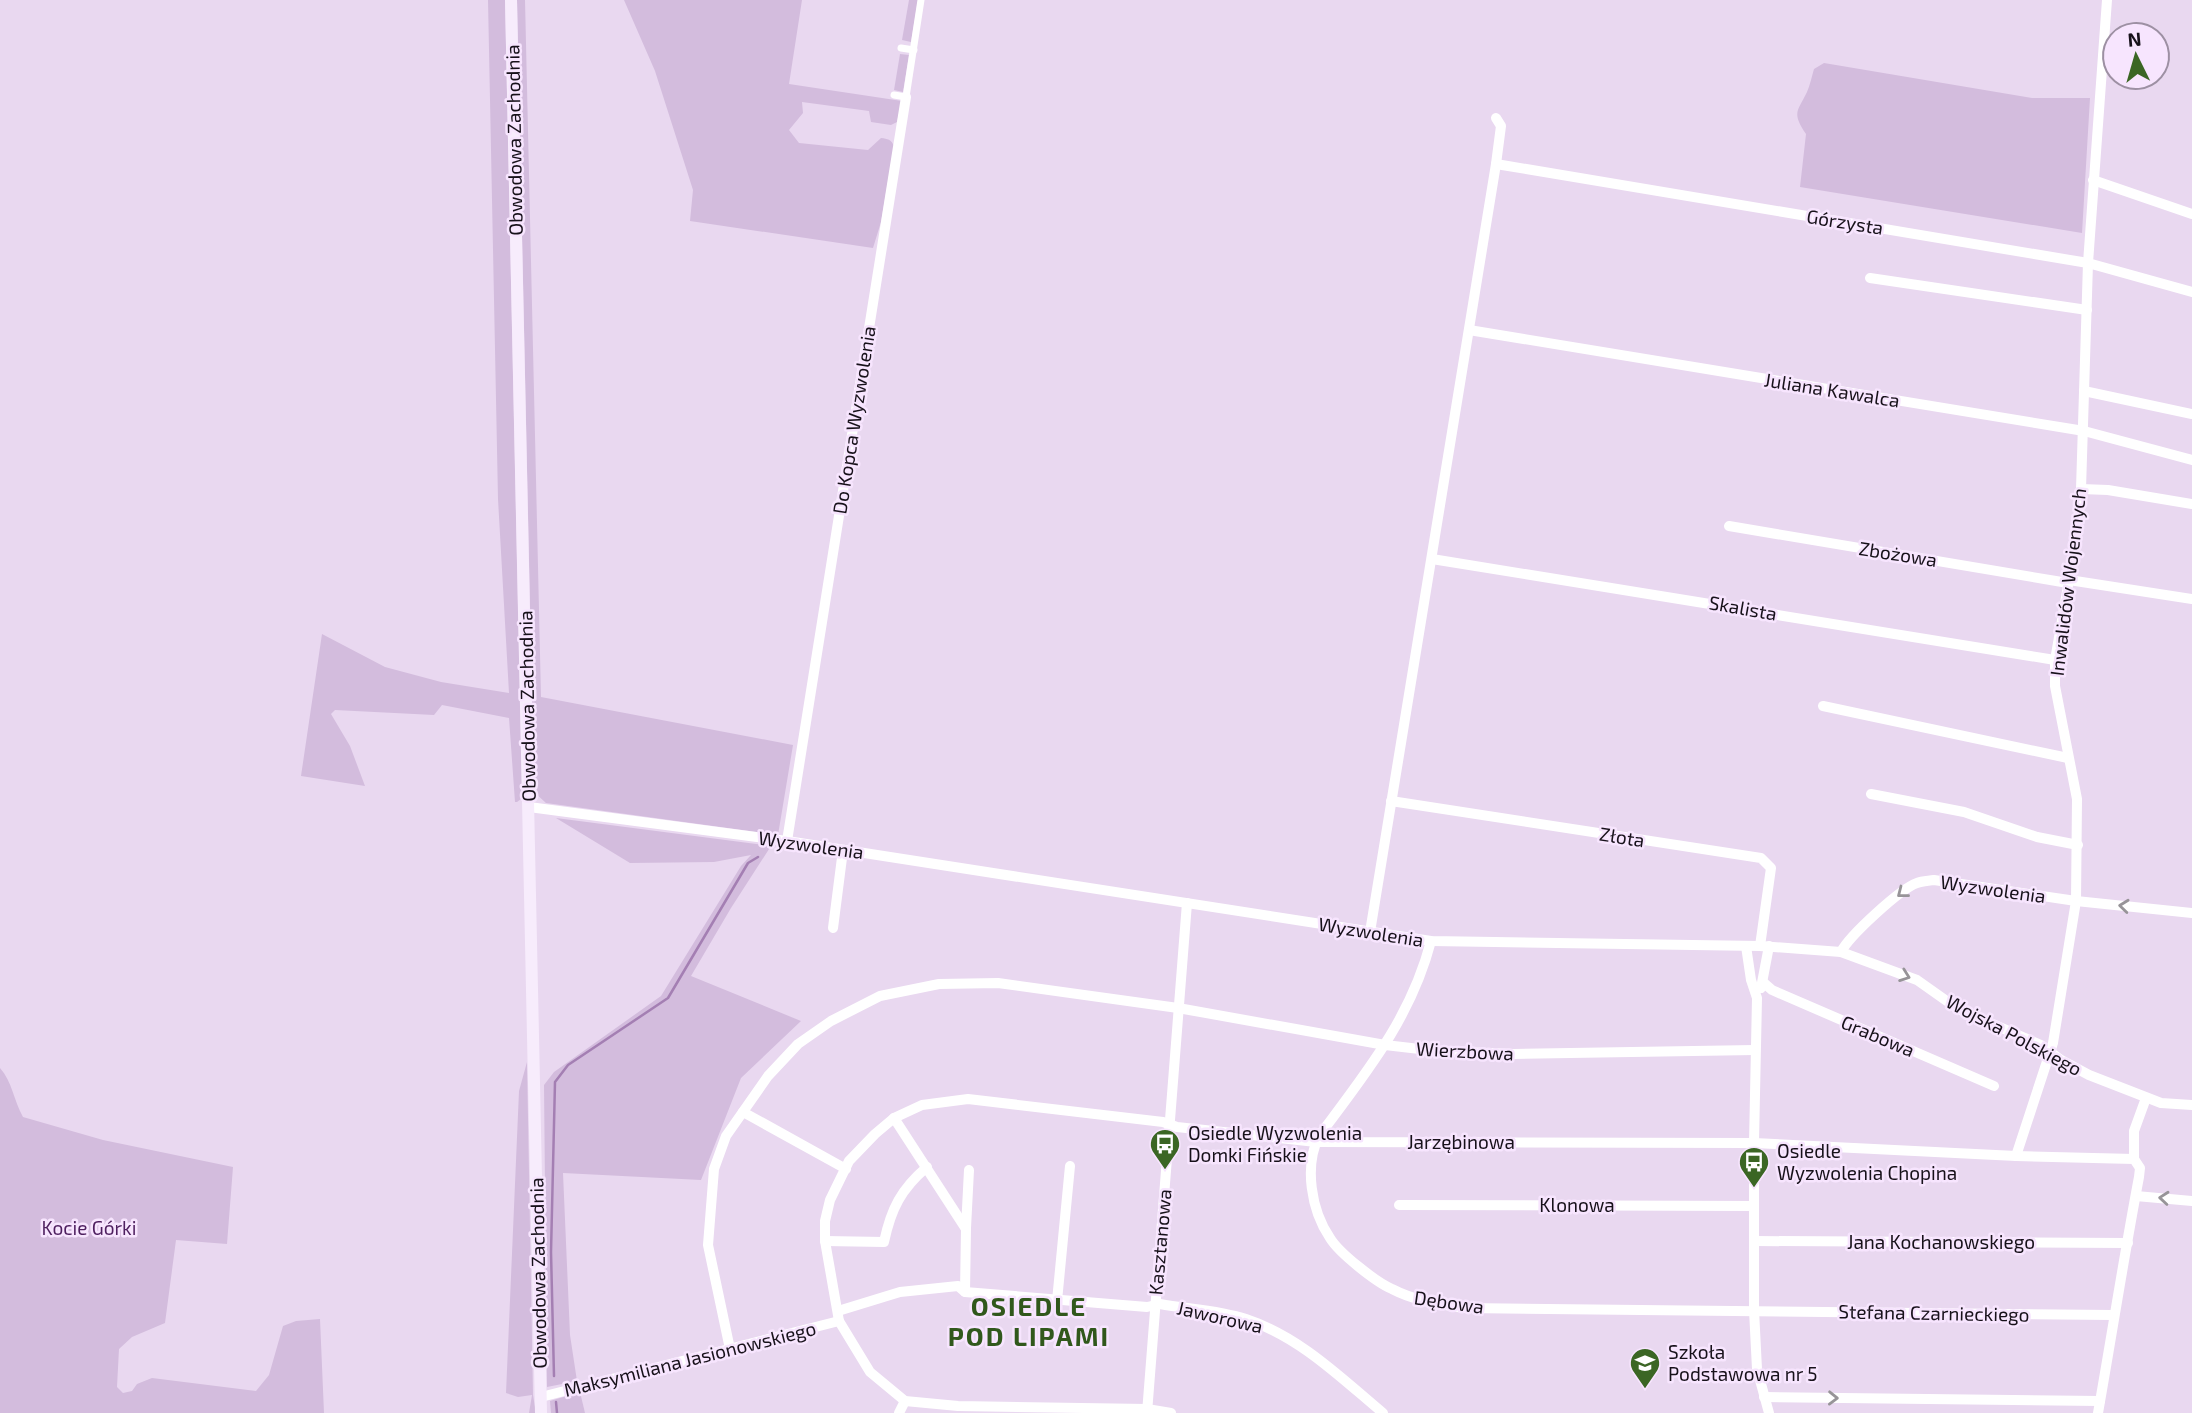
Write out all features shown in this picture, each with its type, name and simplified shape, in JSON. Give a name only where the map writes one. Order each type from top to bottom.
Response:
[{"type":"main road","name":"Obwodowa Zachodnia","points":[[511,0],[541,1413]]},
{"type":"street","name":"Do Kopca Wyzwolenia","points":[[787,841],[922,0]]},
{"type":"street","name":"Inwalidów Wojennych","points":[[2016,1156],[2051,1052],[2076,901],[2077,799],[2055,686],[2055,660],[2081,489],[2088,263],[2107,0]]},
{"type":"street","points":[[901,48],[914,50]]},
{"type":"street","points":[[894,95],[906,97]]},
{"type":"street","points":[[1370,932],[1496,164],[1501,126],[1496,118]]},
{"type":"street","name":"Górzysta","points":[[1496,164],[2088,263],[2192,292]]},
{"type":"street","points":[[2093,180],[2192,214]]},
{"type":"street","points":[[1870,278],[2087,310]]},
{"type":"street","name":"Juliana Kawalca","points":[[1469,330],[2084,431],[2192,460]]},
{"type":"street","points":[[2084,391],[2192,414]]},
{"type":"street","points":[[2081,489],[2108,490],[2192,503]]},
{"type":"street","name":"Zbożowa","points":[[1729,526],[2192,599]]},
{"type":"street","name":"Skalista","points":[[1432,559],[2055,660]]},
{"type":"street","points":[[1823,706],[2068,758]]},
{"type":"street","points":[[1871,793],[1964,812],[2037,837],[2078,845]]},
{"type":"street","name":"Złota","points":[[1391,801],[1761,858],[1771,868],[1765,946]]},
{"type":"street","name":"Wyzwolenia","points":[[529,807],[787,841],[1431,941],[1765,946],[1841,952],[1846,942],[1915,883],[1934,880],[2076,901],[2192,914]]},
{"type":"street","points":[[833,928],[843,850]]},
{"type":"street","name":"Kasztanowa","points":[[1147,1411],[1187,903]]},
{"type":"street","name":"Dębowa","points":[[1431,941],[1418,984],[1400,1022],[1316,1143],[1310,1179],[1312,1197],[1330,1239],[1370,1276],[1409,1297],[1464,1308],[1754,1310]]},
{"type":"street","points":[[1746,946],[1751,980],[1757,998],[1754,1310],[1757,1369],[1769,1413]]},
{"type":"street","points":[[1757,998],[1764,983],[1765,946]]},
{"type":"street","name":"Wojska Polskiego","points":[[1841,952],[1917,980],[1958,1009],[2041,1045],[2061,1060],[2089,1075],[2161,1103],[2192,1105]]},
{"type":"street","name":"Grabowa","points":[[1764,983],[1772,990],[1994,1086]]},
{"type":"street","name":"Wierzbowa","points":[[730,1349],[708,1245],[714,1169],[726,1136],[768,1076],[798,1044],[831,1021],[880,996],[939,984],[998,984],[1178,1008],[1385,1045],[1437,1051],[1514,1054],[1755,1049]]},
{"type":"street","points":[[2098,1413],[2140,1168],[2134,1159],[2134,1131],[2146,1098]]},
{"type":"street","name":"Jarzębinowa","points":[[839,1316],[825,1241],[825,1221],[830,1200],[849,1161],[894,1118],[922,1105],[968,1099],[1316,1143],[1754,1143],[2134,1159]]},
{"type":"street","points":[[743,1112],[846,1168]]},
{"type":"street","points":[[894,1118],[966,1229]]},
{"type":"street","points":[[1057,1301],[1070,1166]]},
{"type":"street","points":[[825,1241],[884,1242],[889,1219],[898,1199],[910,1182],[927,1167]]},
{"type":"street","points":[[965,1292],[969,1170]]},
{"type":"street","points":[[2136,1196],[2192,1201]]},
{"type":"street","name":"Klonowa","points":[[1399,1205],[1754,1206]]},
{"type":"street","name":"Jana Kochanowskiego","points":[[1755,1241],[2128,1243]]},
{"type":"street","name":"Maksymiliana Jasionowskiego","points":[[541,1397],[730,1349],[839,1316],[900,1292],[958,1286],[965,1292]]},
{"type":"street","name":"Jaworowa","points":[[965,1292],[1147,1307],[1160,1304],[1243,1318],[1280,1332],[1306,1348],[1383,1413]]},
{"type":"street","name":"Stefana Czarnieckiego","points":[[1754,1310],[2113,1315]]},
{"type":"street","points":[[839,1316],[870,1372],[905,1401],[958,1406],[1171,1413]]},
{"type":"street","points":[[1764,1397],[2100,1401]]},
{"type":"street","points":[[900,1413],[905,1401]]},
{"type":"green space","points":[[488,0],[505,0],[522,792],[521,799],[517,802],[509,718],[442,705],[434,715],[335,710],[331,714],[350,746],[365,786],[301,776],[322,634],[385,667],[441,682],[509,693],[498,499]]},
{"type":"green space","points":[[517,0],[525,0],[541,697],[793,745],[778,835],[546,803],[534,792]]},
{"type":"green space","points":[[624,0],[802,0],[789,84],[902,101],[897,122],[891,125],[871,122],[869,111],[802,102],[803,113],[789,130],[799,143],[868,150],[881,138],[892,142],[894,146],[881,222],[873,248],[690,221],[693,190],[655,71]]},
{"type":"green space","points":[[909,0],[918,0],[911,42],[902,40]]},
{"type":"green space","points":[[900,54],[909,55],[903,92],[894,90]]},
{"type":"green space","points":[[1824,63],[2032,98],[2090,98],[2082,233],[1800,187],[1806,134],[1797,116],[1814,69]]},
{"type":"green space","points":[[556,818],[771,846],[691,976],[801,1021],[741,1078],[701,1180],[563,1173],[570,1335],[577,1381],[547,1387],[544,1085],[554,1072],[661,996],[741,866],[751,855],[714,862],[630,863]]},
{"type":"green space","points":[[527,1062],[533,1395],[536,1413],[529,1413],[532,1395],[518,1397],[506,1393],[519,1091]]},
{"type":"green space","name":"Kocie Górki","points":[[0,1068],[23,1117],[103,1140],[233,1167],[227,1244],[176,1240],[165,1323],[132,1337],[119,1349],[117,1387],[123,1393],[132,1391],[137,1384],[152,1378],[256,1391],[269,1375],[283,1326],[296,1321],[320,1319],[324,1413],[0,1413]]},
{"type":"green space","points":[[580,1392],[585,1413],[551,1413],[550,1401]]},
{"type":"waterway","points":[[554,1376],[551,1252],[555,1082],[568,1065],[668,998],[748,863],[758,857]]},
{"type":"waterway","points":[[556,1402],[557,1413]]},
{"type":"place","name":"Osiedle Wyzwolenia Domki Fińskie","points":[[1165,1171]]},
{"type":"place","name":"Osiedle Wyzwolenia Chopina","points":[[1754,1189]]},
{"type":"place","name":"Szkoła Podstawowa nr 5","points":[[1645,1390]]},
{"type":"district","name":"OSIEDLE POD LIPAMI","points":[[1029,1322]]}]
